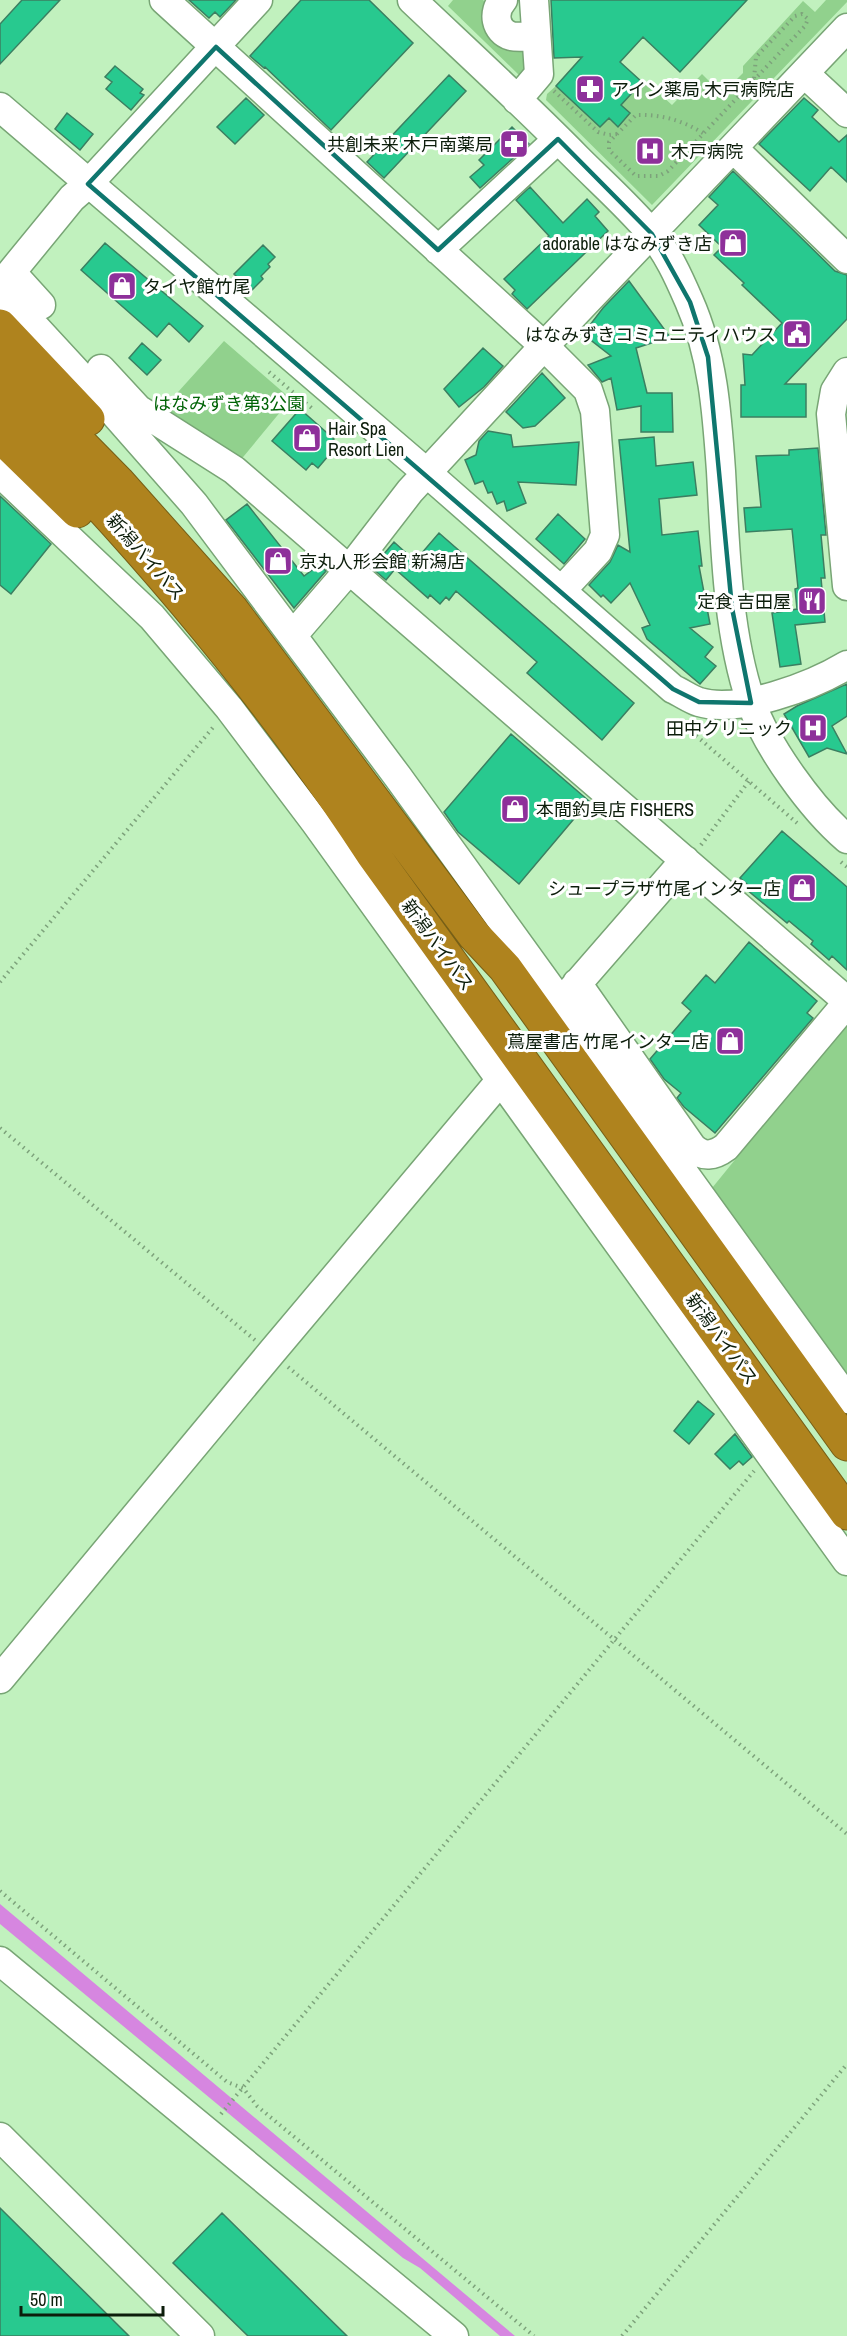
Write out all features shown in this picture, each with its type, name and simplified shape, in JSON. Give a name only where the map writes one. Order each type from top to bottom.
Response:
[{"type":"highway","points":[[0,327],[152,488],[252,608],[337,720],[486,925],[505,968]]},
{"type":"highway","name":"新潟バイパス","points":[[0,362],[118,482],[232,610],[474,935],[505,968],[847,1444]]},
{"type":"highway","name":"新潟バイパス","points":[[0,401],[96,500],[210,630],[326,782],[372,853],[847,1513]]},
{"type":"highway","points":[[0,436],[110,544],[203,647],[314,790],[372,853]]},
{"type":"street","points":[[164,0],[544,346],[588,390],[595,411],[605,535],[598,551],[561,591]]},
{"type":"street","points":[[4,283],[72,198],[258,0]]},
{"type":"street","points":[[502,0],[495,15],[497,26],[504,33],[514,37],[536,36]]},
{"type":"street","points":[[517,100],[539,74],[534,0]]},
{"type":"street","points":[[422,3],[652,234],[674,270],[690,302],[708,357],[718,431],[726,556],[732,608],[739,653],[752,703],[773,745],[791,774],[814,804],[847,839]]},
{"type":"street","points":[[293,635],[349,570],[426,473],[847,28]]},
{"type":"street","points":[[805,74],[847,113]]},
{"type":"street","points":[[0,107],[426,473],[673,689],[699,702],[720,705],[752,703],[829,676],[847,665]]},
{"type":"street","points":[[438,250],[558,139]]},
{"type":"street","points":[[733,148],[847,259]]},
{"type":"street","points":[[4,283],[138,409],[219,459],[847,1002],[726,1147],[710,1156],[699,1154],[692,1147],[564,998]]},
{"type":"street","points":[[4,283],[194,504],[564,998],[843,1382]]},
{"type":"street","points":[[847,372],[835,391],[831,414],[841,463],[847,586]]},
{"type":"street","points":[[0,473],[152,617],[228,708],[315,822],[503,1078],[847,1561]]},
{"type":"street","points":[[564,998],[685,860]]},
{"type":"street","points":[[0,1680],[503,1078]]},
{"type":"street","points":[[0,1961],[454,2336]]},
{"type":"street","points":[[0,2137],[200,2336]]},
{"type":"path","points":[[703,133],[686,122],[636,115],[609,142],[609,150],[636,176],[659,176],[668,171],[805,26],[808,19],[805,16],[802,14],[795,16],[756,57],[754,79]]},
{"type":"path","points":[[549,86],[598,132],[609,135],[617,134]]},
{"type":"path","points":[[0,982],[228,708]]},
{"type":"path","points":[[685,860],[696,852],[749,781]]},
{"type":"path","points":[[0,1128],[847,1834]]},
{"type":"path","points":[[219,2117],[762,1461],[770,1455]]},
{"type":"path","points":[[0,1891],[228,2082],[243,2088],[257,2106],[534,2336]]},
{"type":"path","points":[[622,2336],[847,2064]]},
{"type":"highlighted area","points":[[216,47],[438,250],[558,139],[652,234],[690,302],[708,357],[732,608],[751,703],[699,702],[673,689],[88,184]]},
{"type":"green space","points":[[453,0],[483,0],[526,46],[528,66],[520,76],[448,6]]},
{"type":"green space","points":[[826,0],[847,0],[847,2],[652,205],[546,100],[547,94],[556,86],[600,127],[642,82],[649,84],[672,105],[702,74],[722,94],[743,73],[743,66],[803,1],[815,12]]},
{"type":"green space","name":"はなみずき第3公園","points":[[224,341],[291,399],[239,462],[160,412]]},
{"type":"green space","points":[[847,1022],[847,1385],[708,1193]]},
{"type":"shaded area","points":[[0,1904],[515,2336],[500,2336],[0,1924]]},
{"type":"building","points":[[22,0],[60,0],[0,64],[0,24]]},
{"type":"building","points":[[189,0],[236,0],[220,17],[215,12],[209,18]]},
{"type":"building","points":[[301,0],[369,0],[413,43],[331,130],[265,67],[250,56]]},
{"type":"building","points":[[551,0],[747,0],[680,72],[643,37],[620,62],[642,82],[621,105],[630,113],[618,127],[609,118],[600,127],[556,86],[582,57],[554,58]]},
{"type":"building","points":[[115,66],[143,89],[140,93],[144,95],[131,110],[106,89],[112,82],[105,77]]},
{"type":"building","points":[[449,75],[466,91],[384,178],[367,162]]},
{"type":"building","points":[[246,98],[264,115],[235,144],[217,127]]},
{"type":"building","points":[[804,98],[818,110],[812,117],[839,142],[847,135],[847,182],[831,167],[810,191],[759,144]]},
{"type":"building","points":[[67,113],[93,134],[80,150],[55,129]]},
{"type":"building","points":[[512,127],[529,144],[480,188],[470,177],[484,165],[479,160]]},
{"type":"building","points":[[733,171],[835,271],[847,275],[847,319],[785,384],[806,384],[806,417],[741,417],[741,385],[745,385],[743,354],[752,355],[782,323],[714,255],[722,247],[699,225],[718,205],[709,197]]},
{"type":"building","points":[[530,187],[563,223],[587,199],[599,212],[595,216],[608,231],[527,309],[512,294],[515,290],[504,279],[549,236],[516,200]]},
{"type":"building","points":[[105,243],[203,326],[189,342],[169,323],[157,337],[81,270]]},
{"type":"building","points":[[263,245],[275,257],[268,264],[270,267],[261,276],[263,279],[251,291],[234,274]]},
{"type":"building","points":[[629,281],[670,337],[636,348],[647,393],[672,393],[673,432],[641,432],[641,406],[617,410],[611,378],[602,382],[588,365],[611,356],[583,334],[603,308]]},
{"type":"building","points":[[142,343],[161,360],[147,375],[129,358]]},
{"type":"building","points":[[483,348],[503,366],[484,387],[459,407],[444,389]]},
{"type":"building","points":[[542,373],[565,398],[535,426],[523,428],[506,412]]},
{"type":"building","points":[[300,409],[334,439],[329,444],[334,449],[318,468],[312,463],[306,470],[272,441]]},
{"type":"building","points":[[488,431],[511,435],[513,447],[579,442],[576,485],[518,482],[526,503],[507,511],[504,501],[497,504],[492,492],[488,493],[483,481],[475,484],[465,460],[476,455],[479,441]]},
{"type":"building","points":[[654,437],[656,466],[693,462],[697,495],[659,499],[662,535],[698,531],[702,566],[699,566],[710,624],[690,628],[713,647],[705,657],[716,666],[700,684],[647,639],[642,628],[650,625],[630,583],[611,603],[589,585],[610,562],[618,545],[630,552],[619,440]]},
{"type":"building","points":[[818,448],[826,535],[821,535],[825,578],[821,578],[825,622],[795,625],[801,664],[780,667],[772,613],[797,609],[795,589],[798,588],[792,529],[746,532],[744,508],[761,507],[756,456],[789,455],[789,450]]},
{"type":"building","points":[[0,496],[51,544],[11,594],[0,585]]},
{"type":"building","points":[[247,504],[304,576],[319,565],[326,571],[294,608],[226,520]]},
{"type":"building","points":[[558,514],[585,539],[564,564],[536,539]]},
{"type":"building","points":[[439,533],[634,703],[602,740],[527,673],[537,662],[456,591],[449,600],[446,597],[440,604],[430,595],[428,598],[395,569],[386,580],[372,568],[394,542],[415,561]]},
{"type":"building","name":"田中クリニック","points":[[847,684],[847,716],[832,726],[847,754],[827,748],[809,757],[784,714]]},
{"type":"building","name":"本間釣具店 FISHERS","points":[[511,734],[589,801],[519,884],[458,832],[444,812]]},
{"type":"building","points":[[782,831],[847,887],[847,970],[832,956],[829,960],[811,944],[813,941],[746,889],[748,885],[740,878]]},
{"type":"building","name":"蔦屋書店 竹尾インター店","points":[[749,942],[817,1001],[807,1013],[813,1018],[715,1133],[684,1107],[677,1098],[681,1093],[664,1079],[650,1059],[691,1011],[682,1003],[706,975],[715,983]]},
{"type":"building","points":[[698,1401],[714,1414],[689,1444],[674,1431]]},
{"type":"building","points":[[735,1434],[752,1457],[743,1465],[739,1461],[730,1469],[715,1454]]},
{"type":"building","points":[[0,2208],[129,2336],[0,2336]]},
{"type":"building","points":[[222,2213],[347,2336],[248,2336],[173,2263]]},
{"type":"place","name":"アイン薬局 木戸病院店","points":[[590,89]]},
{"type":"place","name":"共創未来 木戸南薬局","points":[[514,144]]},
{"type":"place","name":"木戸病院","points":[[650,151]]},
{"type":"place","name":"adorable はなみずき店","points":[[733,243]]},
{"type":"place","name":"タイヤ館竹尾","points":[[122,286]]},
{"type":"place","name":"はなみずきコミュニティハウス","points":[[797,334]]},
{"type":"place","name":"Hair Spa Resort Lien","points":[[307,438]]},
{"type":"place","name":"京丸人形会館 新潟店","points":[[278,561]]},
{"type":"place","name":"定食 吉田屋","points":[[812,601]]},
{"type":"place","name":"田中クリニック","points":[[813,728]]},
{"type":"place","name":"本間釣具店 FISHERS","points":[[515,809]]},
{"type":"place","name":"シュープラザ竹尾インター店","points":[[802,888]]},
{"type":"place","name":"蔦屋書店 竹尾インター店","points":[[730,1041]]}]
